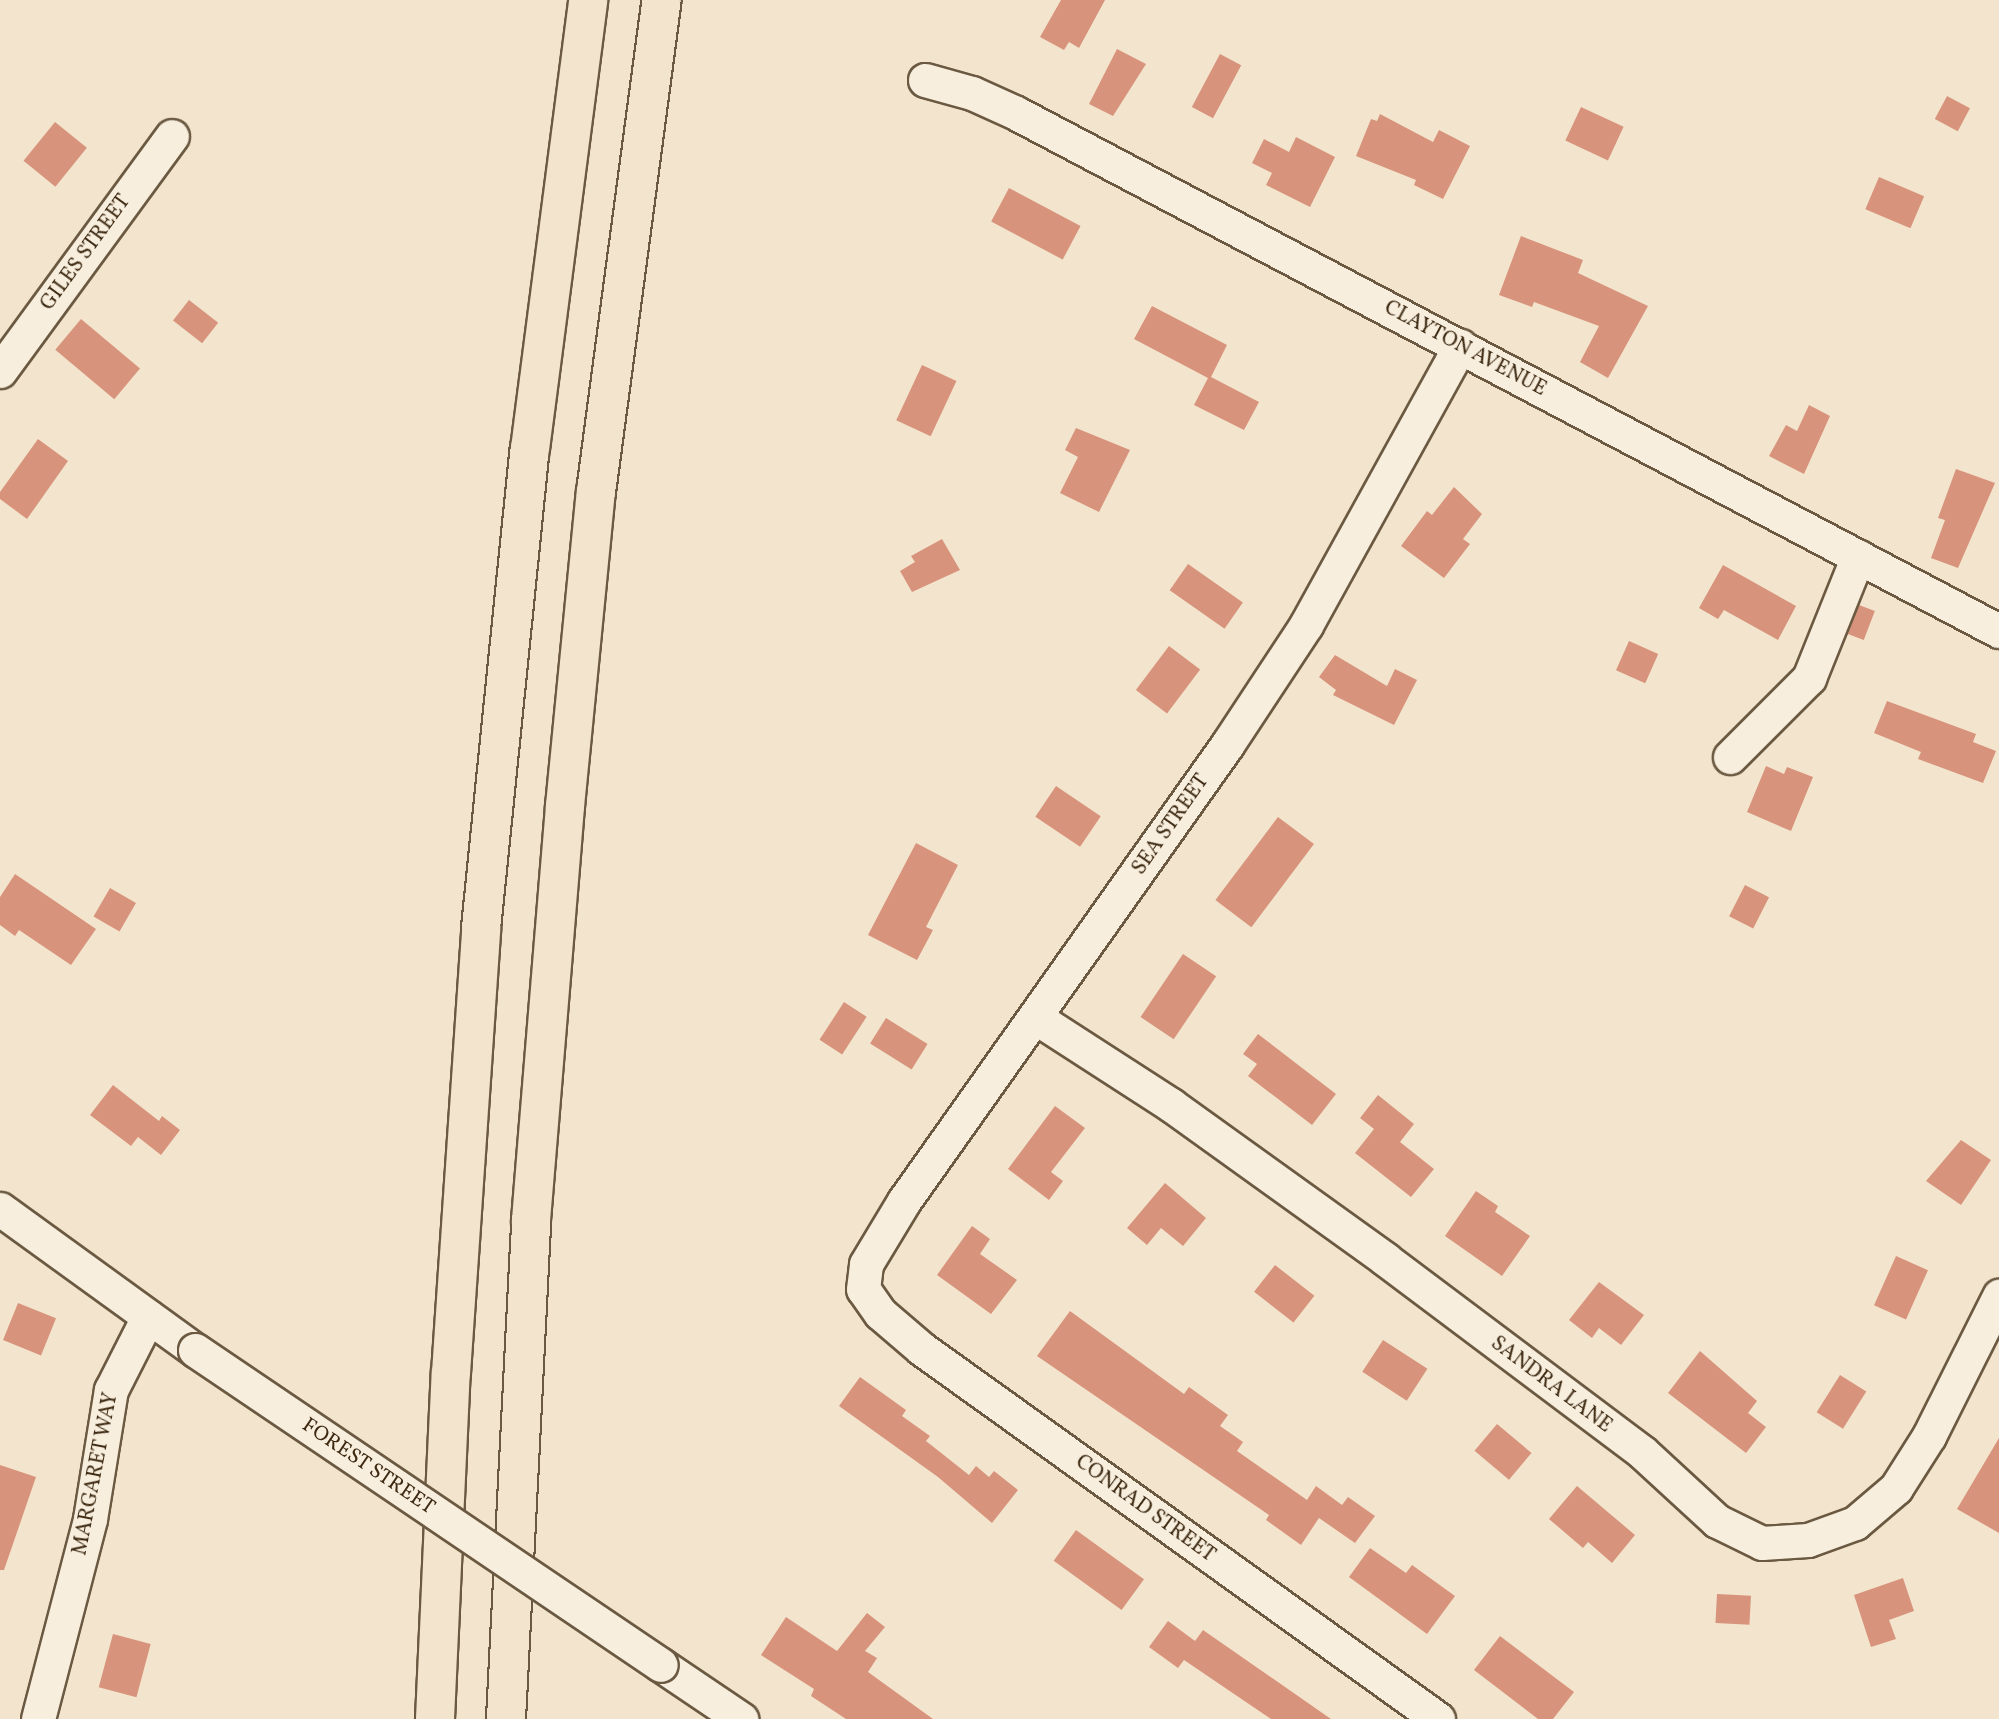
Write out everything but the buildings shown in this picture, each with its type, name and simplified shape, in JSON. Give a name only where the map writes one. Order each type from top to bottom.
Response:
[{"type":"highway","points":[[435,1719],[451,1373],[481,928],[530,449],[588,0]]},
{"type":"highway","points":[[506,1719],[531,1220],[565,806],[596,492],[662,0]]},
{"type":"street","name":"CLAYTON AVENUE","points":[[925,80],[972,93],[1016,113],[1999,631]]},
{"type":"street","name":"GILES STREET","points":[[0,371],[172,136]]},
{"type":"street","name":"SEA STREET","points":[[863,1289],[866,1264],[904,1201],[1227,745],[1306,625],[1460,346]]},
{"type":"street","points":[[1730,757],[1809,678],[1858,556]]},
{"type":"street","name":"SANDRA LANE","points":[[1035,1017],[1171,1105],[1385,1259],[1642,1452],[1717,1521],[1762,1543],[1808,1540],[1855,1523],[1896,1488],[1930,1436],[1999,1296]]},
{"type":"street","name":"FOREST STREET","points":[[0,1209],[195,1350],[741,1719]]},
{"type":"street","name":"CONRAD STREET","points":[[863,1289],[880,1313],[922,1349],[1438,1719]]},
{"type":"street","name":"MARGARET WAY","points":[[38,1719],[90,1519],[111,1390],[148,1317]]}]
